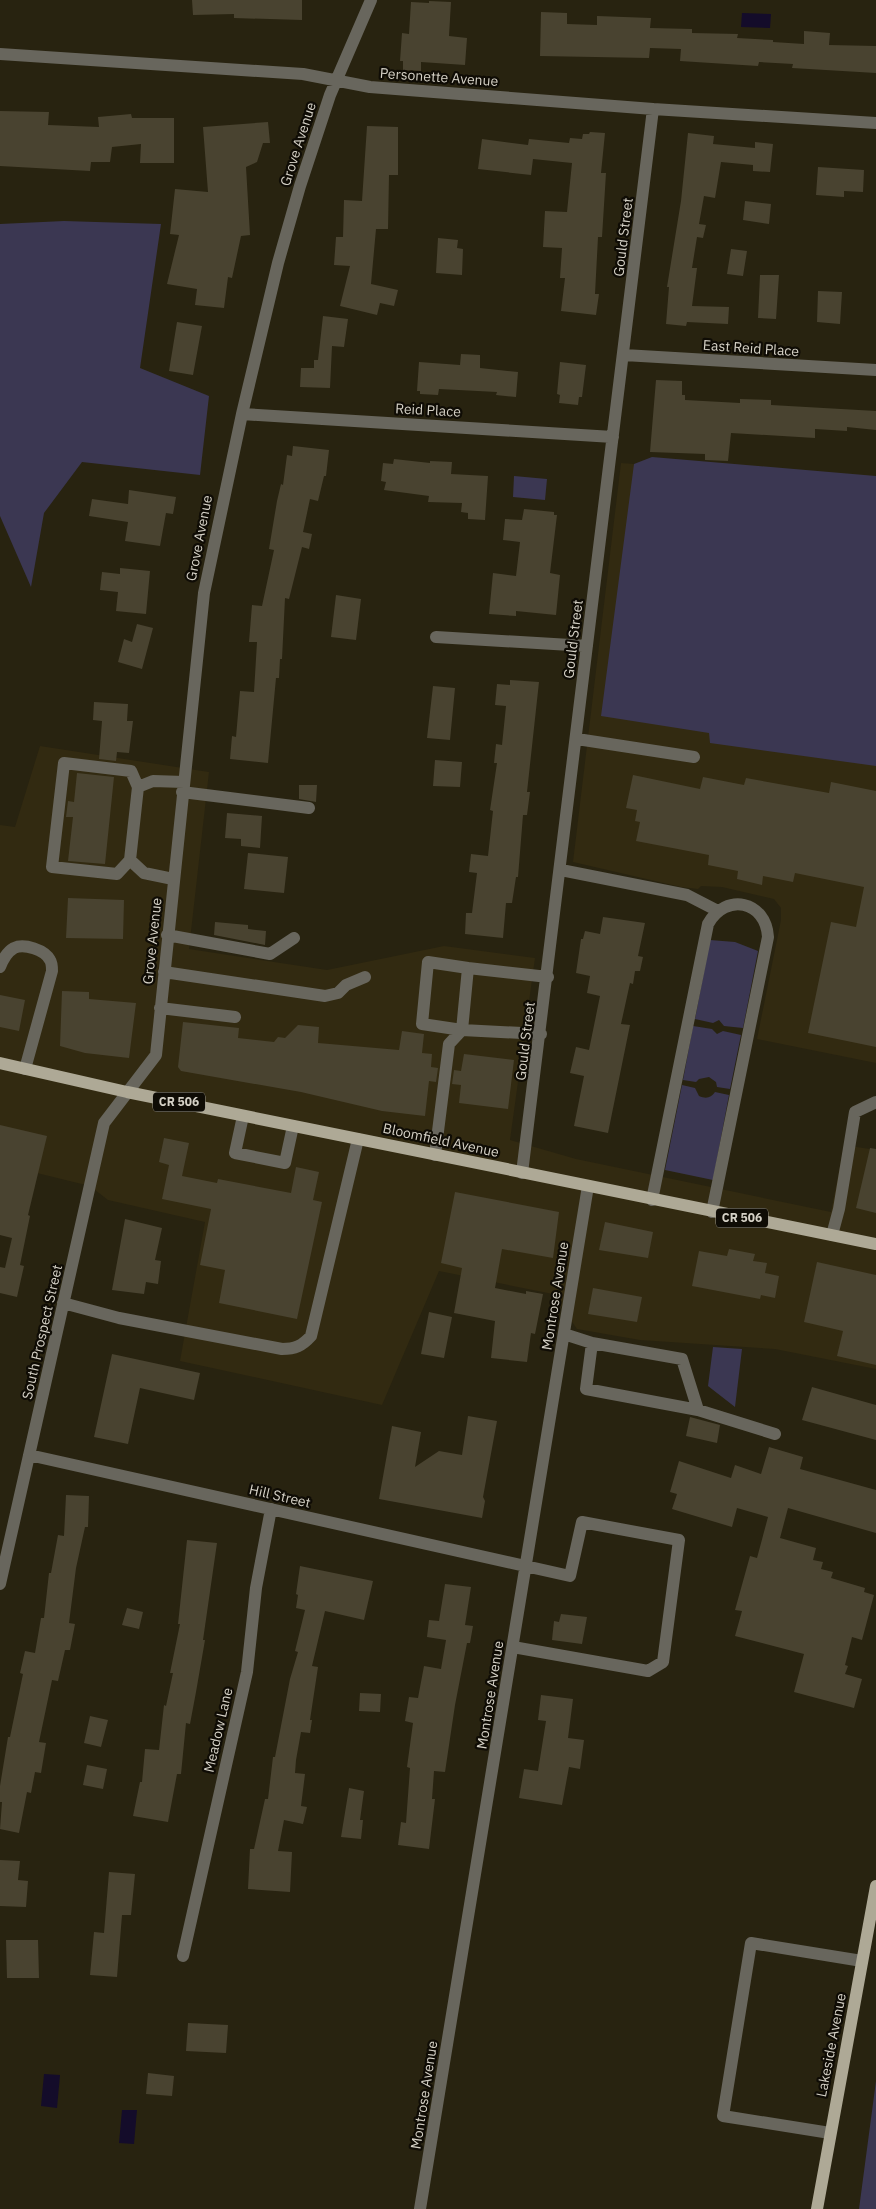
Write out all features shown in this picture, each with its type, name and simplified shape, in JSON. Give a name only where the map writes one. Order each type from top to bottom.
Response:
[{"type":"main road","name":"Bloomfield Avenue","points":[[0,1063],[243,1116],[876,1244]]},
{"type":"main road","name":"Lakeside Avenue","points":[[817,2209],[876,1886]]},
{"type":"street","name":"Grove Avenue","points":[[127,1092],[156,1055],[204,593],[242,414],[278,263],[300,186],[336,80],[371,0]]},
{"type":"street","name":"Personette Avenue","points":[[0,54],[303,74],[370,87],[653,109],[876,122]]},
{"type":"street","name":"Gould Street","points":[[522,1172],[541,1034],[653,109]]},
{"type":"street","name":"East Reid Place","points":[[624,355],[876,370]]},
{"type":"street","name":"Reid Place","points":[[242,414],[613,437]]},
{"type":"street","points":[[436,637],[587,646]]},
{"type":"street","points":[[577,739],[694,757]]},
{"type":"street","points":[[64,763],[131,771],[138,787],[130,860],[117,874],[52,867],[64,763]]},
{"type":"street","points":[[138,787],[153,781],[309,808]]},
{"type":"street","points":[[130,860],[144,873],[174,878]]},
{"type":"street","points":[[560,870],[687,895],[718,911]]},
{"type":"street","points":[[652,1200],[708,924],[718,911],[733,904],[749,906],[765,922],[768,937],[712,1212]]},
{"type":"street","points":[[167,935],[270,954],[294,938]]},
{"type":"street","points":[[0,967],[7,953],[16,947],[27,947],[45,953],[52,961],[52,971],[25,1069]]},
{"type":"street","points":[[541,1034],[462,1030],[422,1024],[428,962],[548,977]]},
{"type":"street","points":[[435,1155],[449,1044],[462,1030],[468,968]]},
{"type":"street","points":[[164,972],[325,996],[338,994],[346,985],[365,977]]},
{"type":"street","points":[[160,1008],[235,1018]]},
{"type":"street","name":"South Prospect Street","points":[[0,1584],[2,1564],[29,1456],[104,1122],[127,1092]]},
{"type":"street","points":[[832,1235],[839,1209],[855,1112],[876,1102]]},
{"type":"street","points":[[243,1116],[235,1153],[276,1162],[284,1163],[292,1126]]},
{"type":"street","points":[[63,1303],[119,1318],[282,1349],[294,1349],[303,1344],[311,1336],[358,1139]]},
{"type":"street","name":"Montrose Avenue","points":[[420,2209],[588,1186]]},
{"type":"street","points":[[564,1334],[592,1343],[682,1359],[698,1410]]},
{"type":"street","points":[[592,1343],[586,1389],[698,1410],[775,1434]]},
{"type":"street","name":"Hill Street","points":[[29,1456],[570,1576],[582,1522],[679,1540],[663,1662],[648,1671],[513,1647]]},
{"type":"street","name":"Meadow Lane","points":[[183,1956],[247,1672],[256,1588],[272,1510]]},
{"type":"street","points":[[830,2133],[723,2116],[752,1943],[862,1961]]},
{"type":"shaded area","points":[[742,13],[771,14],[770,28],[741,27]]},
{"type":"shaded area","points":[[64,221],[161,224],[140,368],[209,396],[200,475],[82,462],[44,513],[31,587],[0,516],[0,224]]},
{"type":"shaded area","points":[[652,457],[876,476],[876,766],[710,743],[709,733],[601,716],[634,464]]},
{"type":"shaded area","points":[[621,463],[876,502],[876,1063],[757,1039],[781,920],[781,908],[774,899],[722,887],[701,886],[698,889],[681,887],[573,862]]},
{"type":"shaded area","points":[[514,476],[547,479],[545,500],[513,497]]},
{"type":"shaded area","points":[[40,746],[209,772],[189,949],[327,970],[444,946],[535,958],[510,1140],[576,1159],[831,1212],[844,1145],[876,1150],[876,1369],[775,1349],[640,1340],[577,1329],[553,1294],[439,1271],[382,1405],[180,1361],[205,1222],[108,1200],[90,1186],[0,1164],[0,825],[15,827]]},
{"type":"shaded area","points":[[710,940],[735,942],[758,951],[743,1028],[724,1026],[719,1020],[713,1023],[695,1019]]},
{"type":"shaded area","points":[[693,1026],[712,1029],[717,1034],[723,1031],[741,1035],[730,1089],[717,1087],[716,1082],[709,1077],[699,1079],[696,1082],[683,1080]]},
{"type":"shaded area","points":[[682,1085],[695,1088],[699,1096],[710,1097],[715,1092],[729,1095],[713,1180],[665,1170]]},
{"type":"shaded area","points":[[713,1347],[742,1349],[735,1407],[708,1386]]},
{"type":"shaded area","points":[[44,2074],[60,2075],[57,2108],[41,2106]]},
{"type":"shaded area","points":[[876,2081],[876,2209],[859,2209]]},
{"type":"shaded area","points":[[122,2110],[137,2110],[134,2144],[119,2143]]},
{"type":"building","points":[[192,0],[302,0],[302,20],[234,18],[234,14],[193,15]]},
{"type":"building","points":[[429,1],[451,2],[449,36],[467,38],[465,65],[421,62],[421,71],[403,70],[403,61],[400,61],[402,33],[409,34],[411,2],[429,3]]},
{"type":"building","points":[[541,12],[567,13],[567,24],[597,25],[597,16],[651,18],[650,28],[692,29],[692,33],[738,34],[737,38],[773,40],[773,42],[804,44],[804,31],[830,33],[829,45],[876,46],[876,73],[792,68],[793,64],[759,62],[758,66],[680,61],[681,49],[650,48],[649,58],[540,56]]},
{"type":"building","points":[[0,111],[49,112],[48,125],[99,127],[98,117],[131,114],[132,118],[174,118],[174,163],[140,163],[141,144],[112,147],[110,162],[91,162],[90,171],[0,166]]},
{"type":"building","points":[[268,122],[270,143],[263,143],[257,162],[246,167],[250,235],[241,236],[232,278],[228,277],[224,308],[195,305],[197,289],[167,284],[179,235],[170,234],[175,189],[208,192],[203,127]]},
{"type":"building","points":[[367,126],[398,127],[398,175],[389,175],[388,229],[376,229],[371,284],[398,290],[394,306],[380,303],[377,315],[340,306],[350,266],[334,265],[336,237],[343,237],[344,200],[362,201]]},
{"type":"building","points":[[590,132],[605,133],[601,173],[606,173],[602,237],[598,237],[595,294],[599,294],[596,315],[561,311],[565,278],[560,278],[562,248],[543,247],[545,211],[567,212],[572,163],[533,159],[531,175],[478,169],[482,139],[528,145],[529,139],[569,143],[570,138],[582,139],[583,134],[589,134]]},
{"type":"building","points":[[688,133],[714,136],[713,144],[755,148],[755,142],[773,144],[770,172],[753,171],[753,165],[721,162],[715,198],[704,196],[699,224],[706,225],[703,238],[697,237],[692,268],[697,268],[692,306],[729,307],[728,324],[687,322],[686,326],[666,324],[669,287],[667,287],[681,201]]},
{"type":"building","points":[[818,167],[864,170],[863,192],[844,191],[844,197],[816,195]]},
{"type":"building","points":[[745,201],[771,204],[769,224],[743,220]]},
{"type":"building","points":[[438,238],[458,240],[457,248],[463,249],[462,275],[436,273]]},
{"type":"building","points":[[731,249],[747,251],[743,276],[727,274]]},
{"type":"building","points":[[760,275],[779,275],[776,319],[758,318]]},
{"type":"building","points":[[818,291],[842,292],[840,324],[817,322]]},
{"type":"building","points":[[323,316],[348,319],[344,347],[332,346],[330,388],[300,387],[301,368],[314,368],[314,360],[318,360]]},
{"type":"building","points":[[177,322],[202,326],[193,375],[169,371]]},
{"type":"building","points":[[461,354],[480,355],[480,368],[518,372],[516,397],[496,395],[497,392],[439,389],[438,395],[420,394],[420,391],[417,391],[419,362],[460,365]]},
{"type":"building","points":[[560,362],[586,365],[582,397],[579,397],[578,405],[559,403],[560,395],[557,394]]},
{"type":"building","points":[[656,380],[682,381],[682,395],[685,395],[685,400],[740,403],[740,399],[771,400],[771,405],[876,411],[876,430],[847,427],[847,431],[815,429],[815,438],[731,433],[728,461],[705,460],[705,454],[650,452]]},
{"type":"building","points":[[293,446],[329,450],[326,476],[324,476],[318,501],[310,499],[303,532],[312,534],[309,549],[302,547],[289,599],[285,598],[282,659],[280,659],[279,678],[276,678],[268,763],[230,759],[232,736],[236,737],[240,691],[254,692],[257,642],[249,642],[252,605],[262,606],[274,550],[269,549],[277,501],[281,484],[283,485],[287,455],[292,456]]},
{"type":"building","points":[[394,459],[430,463],[430,461],[452,462],[451,474],[488,476],[485,520],[468,519],[468,513],[461,512],[462,503],[428,502],[429,496],[384,490],[386,482],[381,481],[383,463],[393,464]]},
{"type":"building","points":[[129,490],[176,497],[173,514],[166,513],[160,546],[125,541],[128,522],[89,516],[92,499],[128,504]]},
{"type":"building","points":[[524,509],[554,512],[554,515],[557,515],[550,573],[560,575],[556,615],[516,611],[516,616],[489,614],[493,573],[516,576],[520,542],[503,540],[505,519],[522,520]]},
{"type":"building","points":[[120,568],[150,571],[146,614],[116,611],[118,592],[100,590],[102,572],[120,574]]},
{"type":"building","points":[[336,595],[361,599],[356,640],[331,637]]},
{"type":"building","points":[[137,624],[153,628],[142,669],[118,662],[124,639],[132,642]]},
{"type":"building","points":[[510,680],[539,682],[527,792],[530,792],[527,815],[523,815],[518,877],[516,877],[512,903],[506,903],[503,938],[465,934],[466,913],[472,913],[477,873],[469,872],[471,854],[488,856],[493,811],[490,810],[497,763],[494,763],[496,744],[502,745],[506,706],[495,705],[497,684],[510,685]]},
{"type":"building","points":[[433,686],[455,688],[450,740],[427,738]]},
{"type":"building","points":[[94,702],[128,704],[127,721],[133,721],[129,753],[117,752],[116,761],[99,759],[102,721],[93,720]]},
{"type":"building","points":[[435,760],[462,762],[460,787],[433,786]]},
{"type":"building","points":[[77,773],[114,777],[105,864],[68,861],[73,817],[66,817],[68,801],[74,802]]},
{"type":"building","points":[[633,775],[700,789],[703,777],[744,785],[746,778],[829,793],[831,782],[876,791],[876,1047],[808,1033],[831,922],[856,927],[864,887],[795,873],[793,882],[763,876],[762,885],[737,879],[738,871],[708,865],[709,855],[636,841],[640,822],[635,821],[637,810],[626,808]]},
{"type":"building","points":[[299,785],[317,785],[316,802],[299,799]]},
{"type":"building","points":[[227,813],[262,816],[260,848],[241,846],[241,839],[225,838]]},
{"type":"building","points":[[248,853],[288,857],[284,893],[244,889]]},
{"type":"building","points":[[68,898],[124,900],[123,939],[66,938]]},
{"type":"building","points":[[603,917],[645,923],[638,956],[643,957],[640,971],[635,971],[633,984],[630,983],[621,1024],[630,1025],[608,1133],[574,1126],[584,1076],[570,1073],[576,1047],[589,1050],[600,996],[587,993],[590,976],[576,973],[581,939],[583,939],[585,931],[600,934]]},
{"type":"building","points":[[215,922],[248,925],[248,929],[266,931],[265,945],[214,935]]},
{"type":"building","points":[[62,991],[89,992],[89,999],[136,1003],[129,1058],[85,1053],[60,1046]]},
{"type":"building","points":[[0,995],[25,1000],[19,1031],[0,1027]]},
{"type":"building","points":[[183,1022],[239,1028],[238,1038],[274,1042],[278,1037],[285,1038],[298,1025],[319,1027],[318,1043],[399,1050],[402,1031],[424,1034],[422,1053],[432,1054],[431,1067],[438,1068],[436,1082],[429,1081],[425,1116],[382,1111],[301,1092],[181,1071],[178,1067]]},
{"type":"building","points":[[464,1054],[514,1060],[508,1109],[459,1103],[461,1085],[452,1084],[454,1070],[461,1071]]},
{"type":"building","points":[[0,1125],[47,1136],[28,1215],[30,1216],[20,1265],[24,1266],[17,1297],[0,1293],[0,1267],[5,1268],[12,1238],[0,1235]]},
{"type":"building","points":[[164,1138],[189,1143],[182,1176],[217,1183],[218,1179],[291,1193],[296,1167],[319,1172],[313,1200],[322,1202],[297,1319],[219,1303],[225,1270],[200,1265],[211,1209],[162,1199],[169,1165],[159,1162]]},
{"type":"building","points":[[870,1148],[876,1149],[876,1213],[856,1208]]},
{"type":"building","points":[[455,1192],[559,1212],[553,1258],[502,1249],[495,1288],[526,1294],[526,1291],[543,1294],[535,1334],[531,1333],[527,1362],[491,1358],[495,1321],[454,1313],[462,1268],[441,1263]]},
{"type":"building","points":[[125,1219],[162,1228],[155,1260],[161,1261],[158,1284],[146,1282],[144,1294],[112,1290]]},
{"type":"building","points":[[605,1222],[653,1232],[648,1258],[599,1250]]},
{"type":"building","points":[[729,1249],[755,1254],[753,1261],[767,1263],[765,1273],[779,1276],[775,1298],[761,1295],[760,1299],[692,1286],[699,1251],[727,1256]]},
{"type":"building","points":[[817,1262],[876,1275],[876,1365],[837,1356],[843,1331],[804,1322]]},
{"type":"building","points":[[593,1288],[642,1297],[637,1322],[588,1314]]},
{"type":"building","points":[[429,1312],[452,1317],[444,1358],[421,1354]]},
{"type":"building","points":[[112,1354],[200,1373],[194,1400],[140,1388],[128,1444],[94,1437]]},
{"type":"building","points":[[812,1387],[876,1405],[876,1440],[802,1420]]},
{"type":"building","points":[[468,1416],[497,1421],[483,1497],[485,1501],[482,1518],[379,1499],[392,1426],[421,1432],[415,1467],[439,1451],[462,1455]]},
{"type":"building","points":[[690,1417],[720,1425],[717,1443],[686,1436]]},
{"type":"building","points":[[769,1447],[803,1457],[800,1469],[876,1490],[876,1533],[788,1508],[780,1538],[816,1548],[813,1560],[823,1562],[821,1569],[833,1572],[831,1578],[865,1588],[864,1592],[874,1595],[862,1640],[852,1637],[845,1665],[848,1666],[845,1674],[862,1679],[854,1708],[794,1692],[804,1654],[735,1636],[742,1611],[735,1610],[750,1556],[757,1558],[768,1517],[737,1508],[732,1527],[672,1509],[677,1494],[670,1492],[679,1461],[731,1478],[735,1465],[761,1474]]},
{"type":"building","points":[[66,1495],[89,1496],[88,1527],[85,1527],[76,1568],[69,1623],[75,1624],[70,1650],[65,1650],[58,1681],[52,1680],[39,1742],[46,1743],[41,1773],[35,1772],[31,1793],[27,1792],[19,1833],[0,1829],[2,1802],[0,1802],[0,1786],[8,1737],[10,1737],[23,1674],[20,1673],[25,1651],[35,1653],[41,1618],[44,1618],[49,1573],[51,1573],[58,1535],[64,1536]]},
{"type":"building","points":[[187,1540],[217,1543],[203,1640],[205,1640],[196,1692],[190,1724],[186,1723],[181,1774],[177,1774],[168,1822],[133,1816],[140,1782],[142,1782],[145,1749],[159,1750],[164,1705],[166,1706],[173,1673],[170,1673],[180,1624],[178,1624]]},
{"type":"building","points":[[300,1566],[373,1581],[364,1620],[325,1611],[312,1666],[318,1667],[310,1720],[312,1720],[310,1733],[301,1732],[296,1760],[295,1773],[305,1774],[301,1806],[307,1807],[303,1824],[284,1820],[278,1851],[292,1852],[290,1892],[248,1889],[250,1849],[254,1849],[265,1799],[268,1799],[273,1757],[275,1757],[290,1679],[298,1652],[295,1651],[305,1610],[296,1608]]},
{"type":"building","points":[[445,1584],[471,1587],[465,1625],[473,1626],[470,1643],[467,1643],[455,1705],[445,1772],[434,1771],[432,1799],[435,1799],[429,1849],[398,1845],[401,1822],[406,1823],[410,1768],[407,1767],[413,1723],[405,1721],[409,1697],[418,1698],[424,1666],[441,1669],[446,1640],[427,1637],[429,1620],[439,1621]]},
{"type":"building","points":[[127,1608],[143,1612],[139,1629],[122,1625]]},
{"type":"building","points":[[561,1614],[587,1617],[582,1644],[552,1640],[554,1621],[559,1622]]},
{"type":"building","points":[[360,1693],[381,1694],[380,1712],[359,1711]]},
{"type":"building","points":[[541,1695],[573,1699],[568,1738],[584,1740],[580,1769],[569,1767],[562,1805],[519,1798],[524,1769],[538,1771],[546,1721],[538,1720]]},
{"type":"building","points":[[90,1716],[108,1720],[101,1747],[84,1743]]},
{"type":"building","points":[[87,1765],[107,1769],[103,1789],[83,1785]]},
{"type":"building","points":[[349,1788],[364,1791],[360,1820],[363,1820],[361,1839],[341,1837]]},
{"type":"building","points":[[0,1860],[20,1861],[18,1880],[28,1881],[26,1907],[0,1906]]},
{"type":"building","points":[[109,1872],[135,1874],[131,1915],[122,1915],[117,1977],[90,1975],[94,1932],[104,1933]]},
{"type":"building","points":[[6,1940],[38,1940],[39,1978],[7,1978]]},
{"type":"building","points":[[188,2023],[228,2025],[226,2053],[186,2051]]},
{"type":"building","points":[[148,2073],[174,2076],[172,2096],[146,2094]]}]
